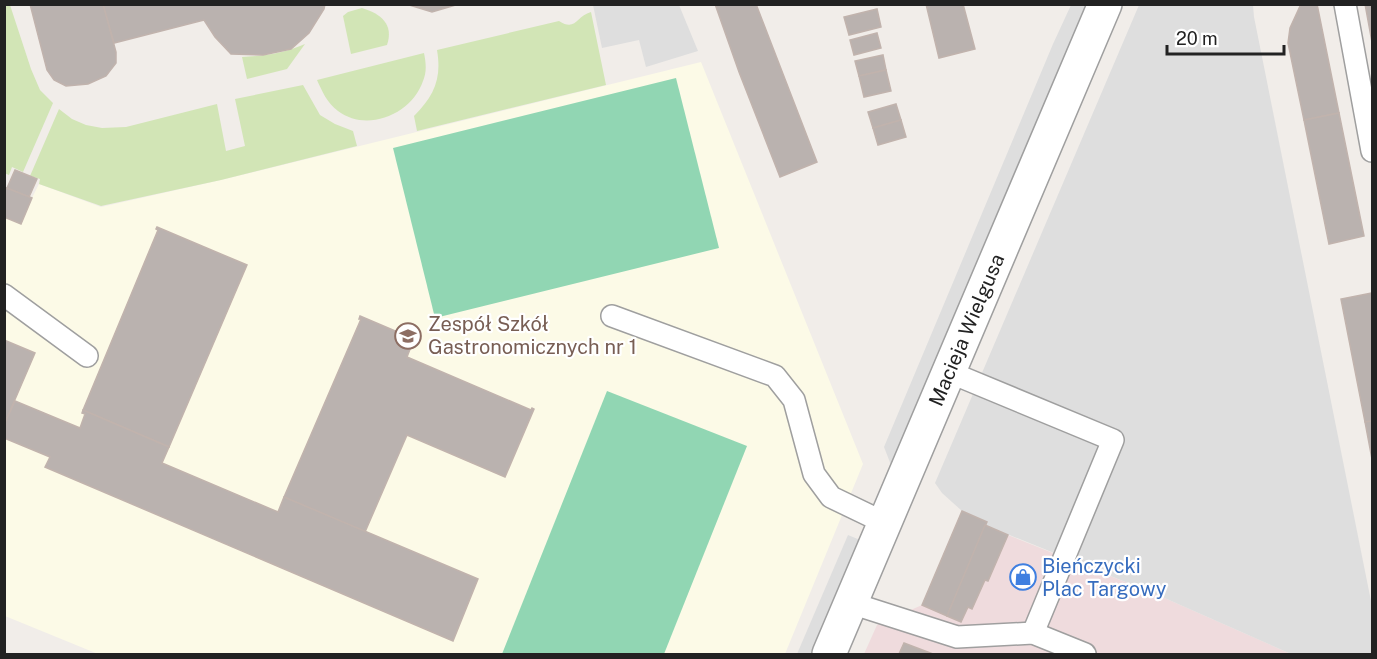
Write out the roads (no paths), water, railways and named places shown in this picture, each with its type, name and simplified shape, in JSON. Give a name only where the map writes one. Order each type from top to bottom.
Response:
[{"type":"street","name":"Macieja Wielgusa","points":[[830,654],[1105,4]]},
{"type":"lane","points":[[1345,4],[1372,151]]},
{"type":"lane","points":[[4,295],[87,356]]},
{"type":"lane","points":[[612,316],[775,376],[794,400],[814,474],[831,497],[885,523]]},
{"type":"lane","points":[[949,372],[1113,440],[1033,633]]},
{"type":"lane","points":[[851,603],[957,637],[1033,633],[1085,654]]},
{"type":"place","name":"Zespół Szkół Gastronomicznych nr 1","points":[[408,336]]},
{"type":"place","name":"Bieńczycki Plac Targowy","points":[[1023,577]]}]
